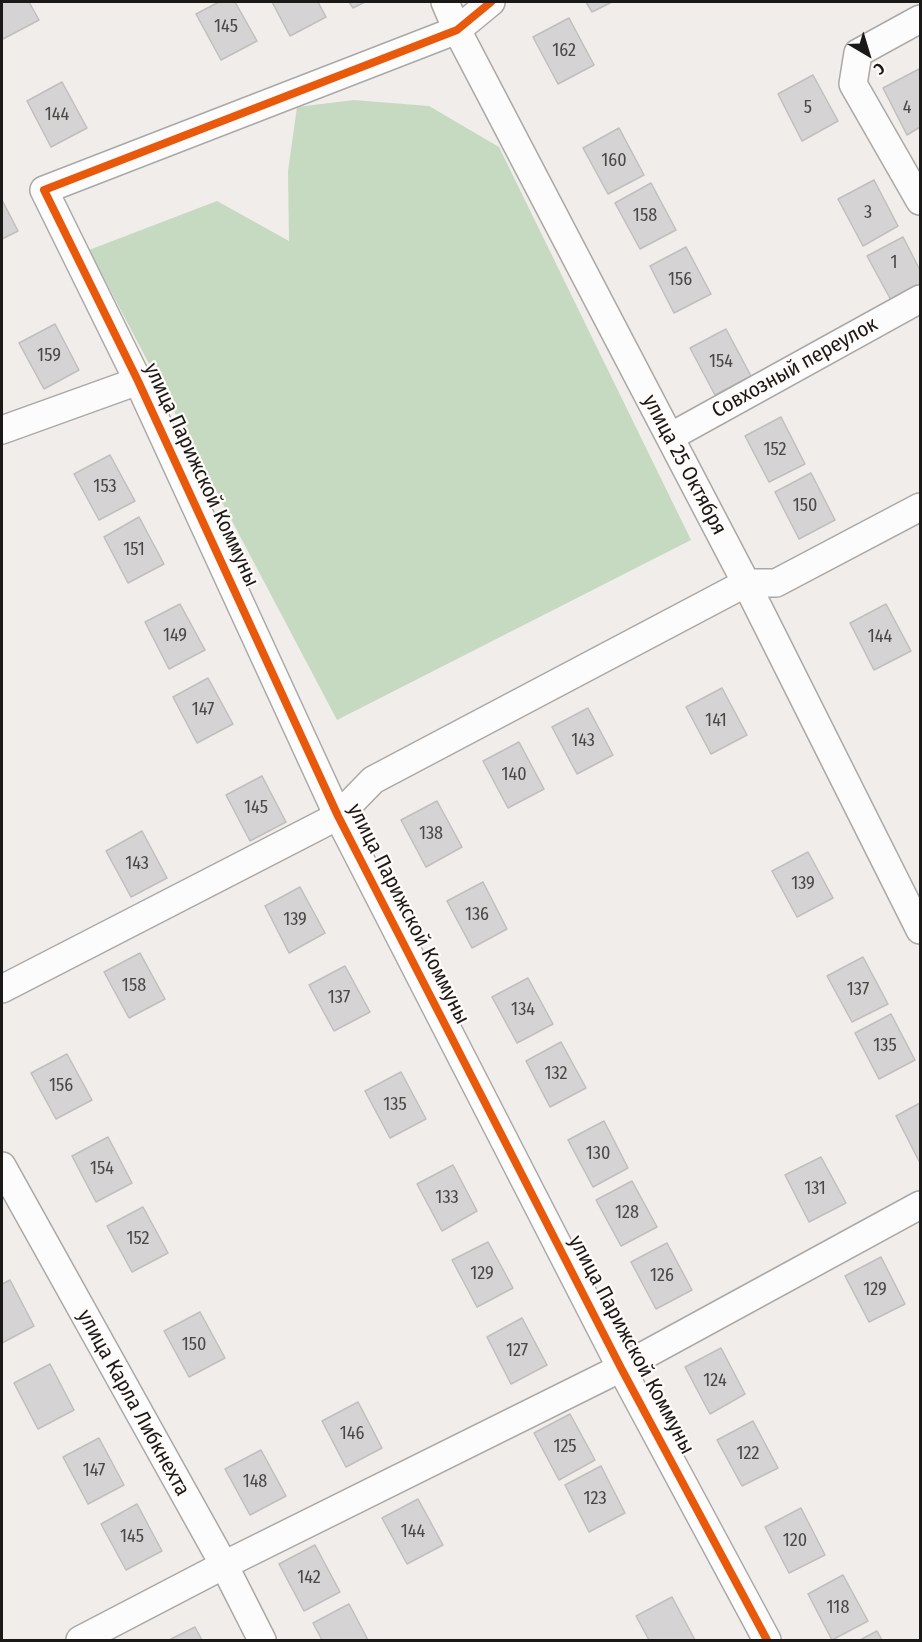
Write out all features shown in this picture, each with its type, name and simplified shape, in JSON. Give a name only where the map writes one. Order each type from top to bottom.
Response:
[{"type":"street","name":"улица 25 Октября","points":[[444,2],[746,583],[921,930]]},
{"type":"street","points":[[458,30],[491,2]]},
{"type":"street","points":[[921,19],[858,53],[853,84],[921,201]]},
{"type":"street","name":"улица Парижской Коммуны","points":[[458,30],[44,190],[138,381],[338,816],[621,1368],[767,1641]]},
{"type":"street","name":"Совхозный переулок","points":[[670,437],[921,299]]},
{"type":"street","points":[[2,430],[138,381]]},
{"type":"street","points":[[2,989],[338,816],[374,780],[746,583],[776,584],[921,507]]},
{"type":"street","name":"улица Карла Либкнехта","points":[[2,1166],[224,1565],[262,1641]]},
{"type":"street","points":[[80,1641],[224,1565],[621,1368],[921,1205]]},
{"type":"green space","points":[[354,100],[429,106],[499,147],[691,540],[337,720],[89,250],[217,201],[289,241],[288,171],[297,107]]},
{"type":"building","points":[[2,2],[29,2],[39,20],[3,39]]},
{"type":"building","points":[[219,2],[235,2],[257,41],[221,60],[196,14]]},
{"type":"building","points":[[272,2],[318,2],[326,17],[290,36]]},
{"type":"building","points":[[349,2],[365,2],[353,8]]},
{"type":"building","points":[[586,2],[612,2],[592,12]]},
{"type":"building","points":[[569,18],[594,65],[558,84],[533,37]]},
{"type":"building","points":[[919,69],[920,127],[907,135],[883,88]]},
{"type":"building","points":[[813,75],[838,121],[802,141],[778,94]]},
{"type":"building","points":[[62,82],[87,128],[51,147],[27,101]]},
{"type":"building","points":[[619,128],[644,175],[608,194],[583,148]]},
{"type":"building","points":[[874,180],[898,226],[863,246],[838,199]]},
{"type":"building","points":[[651,183],[676,230],[640,249],[615,203]]},
{"type":"building","points":[[2,200],[18,231],[2,239]]},
{"type":"building","points":[[903,237],[920,270],[920,287],[892,302],[867,256]]},
{"type":"building","points":[[686,247],[711,294],[674,313],[650,266]]},
{"type":"building","points":[[55,324],[79,370],[44,389],[19,343]]},
{"type":"building","points":[[726,329],[751,376],[715,395],[690,348]]},
{"type":"building","points":[[781,417],[805,464],[769,482],[745,436]]},
{"type":"building","points":[[110,455],[135,501],[99,520],[74,474]]},
{"type":"building","points":[[811,473],[835,520],[799,539],[775,492]]},
{"type":"building","points":[[139,517],[164,564],[128,583],[104,537]]},
{"type":"building","points":[[180,604],[205,650],[169,669],[145,622]]},
{"type":"building","points":[[886,604],[911,651],[874,670],[850,623]]},
{"type":"building","points":[[208,678],[233,724],[197,743],[173,697]]},
{"type":"building","points":[[722,688],[747,735],[711,754],[686,707]]},
{"type":"building","points":[[588,708],[613,755],[577,774],[552,727]]},
{"type":"building","points":[[519,742],[544,789],[508,808],[483,761]]},
{"type":"building","points":[[262,776],[286,822],[250,841],[226,795]]},
{"type":"building","points":[[437,801],[462,847],[426,867],[401,820]]},
{"type":"building","points":[[142,831],[167,878],[131,897],[106,851]]},
{"type":"building","points":[[808,852],[833,898],[797,917],[772,871]]},
{"type":"building","points":[[483,882],[507,929],[472,948],[447,901]]},
{"type":"building","points":[[300,887],[325,933],[289,953],[265,906]]},
{"type":"building","points":[[140,953],[165,999],[129,1018],[104,972]]},
{"type":"building","points":[[863,957],[888,1004],[852,1022],[827,976]]},
{"type":"building","points":[[345,966],[370,1012],[334,1031],[309,985]]},
{"type":"building","points":[[528,978],[553,1024],[517,1043],[492,997]]},
{"type":"building","points":[[891,1014],[915,1060],[879,1079],[855,1033]]},
{"type":"building","points":[[561,1042],[586,1088],[550,1107],[526,1061]]},
{"type":"building","points":[[67,1054],[92,1100],[56,1119],[31,1073]]},
{"type":"building","points":[[401,1072],[426,1119],[390,1138],[365,1091]]},
{"type":"building","points":[[920,1103],[920,1163],[896,1116]]},
{"type":"building","points":[[604,1121],[628,1168],[593,1187],[568,1140]]},
{"type":"building","points":[[108,1137],[132,1183],[96,1202],[72,1156]]},
{"type":"building","points":[[821,1157],[846,1203],[809,1222],[785,1175]]},
{"type":"building","points":[[453,1165],[477,1211],[442,1231],[417,1184]]},
{"type":"building","points":[[632,1181],[657,1227],[621,1246],[596,1200]]},
{"type":"building","points":[[143,1207],[168,1253],[132,1272],[107,1226]]},
{"type":"building","points":[[488,1242],[513,1288],[477,1307],[452,1260]]},
{"type":"building","points":[[667,1243],[692,1290],[656,1309],[631,1262]]},
{"type":"building","points":[[881,1257],[905,1304],[869,1322],[845,1276]]},
{"type":"building","points":[[10,1280],[34,1326],[2,1343],[2,1284]]},
{"type":"building","points":[[200,1312],[225,1358],[189,1377],[164,1331]]},
{"type":"building","points":[[522,1318],[547,1365],[511,1384],[487,1337]]},
{"type":"building","points":[[721,1348],[745,1394],[710,1414],[685,1367]]},
{"type":"building","points":[[50,1364],[74,1410],[38,1429],[14,1383]]},
{"type":"building","points":[[358,1402],[382,1448],[346,1467],[322,1421]]},
{"type":"building","points":[[570,1414],[595,1460],[559,1480],[534,1433]]},
{"type":"building","points":[[753,1421],[778,1468],[742,1486],[717,1440]]},
{"type":"building","points":[[99,1438],[124,1485],[88,1504],[63,1457]]},
{"type":"building","points":[[261,1450],[286,1496],[250,1515],[225,1469]]},
{"type":"building","points":[[601,1466],[625,1513],[589,1532],[565,1485]]},
{"type":"building","points":[[418,1499],[443,1545],[407,1564],[382,1518]]},
{"type":"building","points":[[137,1504],[162,1551],[126,1570],[101,1524]]},
{"type":"building","points":[[801,1508],[825,1555],[789,1573],[765,1527]]},
{"type":"building","points":[[315,1545],[340,1592],[304,1611],[279,1564]]},
{"type":"building","points":[[843,1575],[868,1621],[832,1640],[808,1594]]},
{"type":"building","points":[[672,1597],[695,1640],[649,1640],[636,1616]]},
{"type":"building","points":[[349,1604],[368,1640],[322,1640],[313,1623]]},
{"type":"building","points":[[195,1627],[202,1640],[169,1640]]},
{"type":"building","points":[[877,1631],[882,1640],[860,1640]]},
{"type":"cycle path","points":[[491,2],[457,30],[44,190],[138,381],[338,816],[621,1368],[767,1640]]}]
